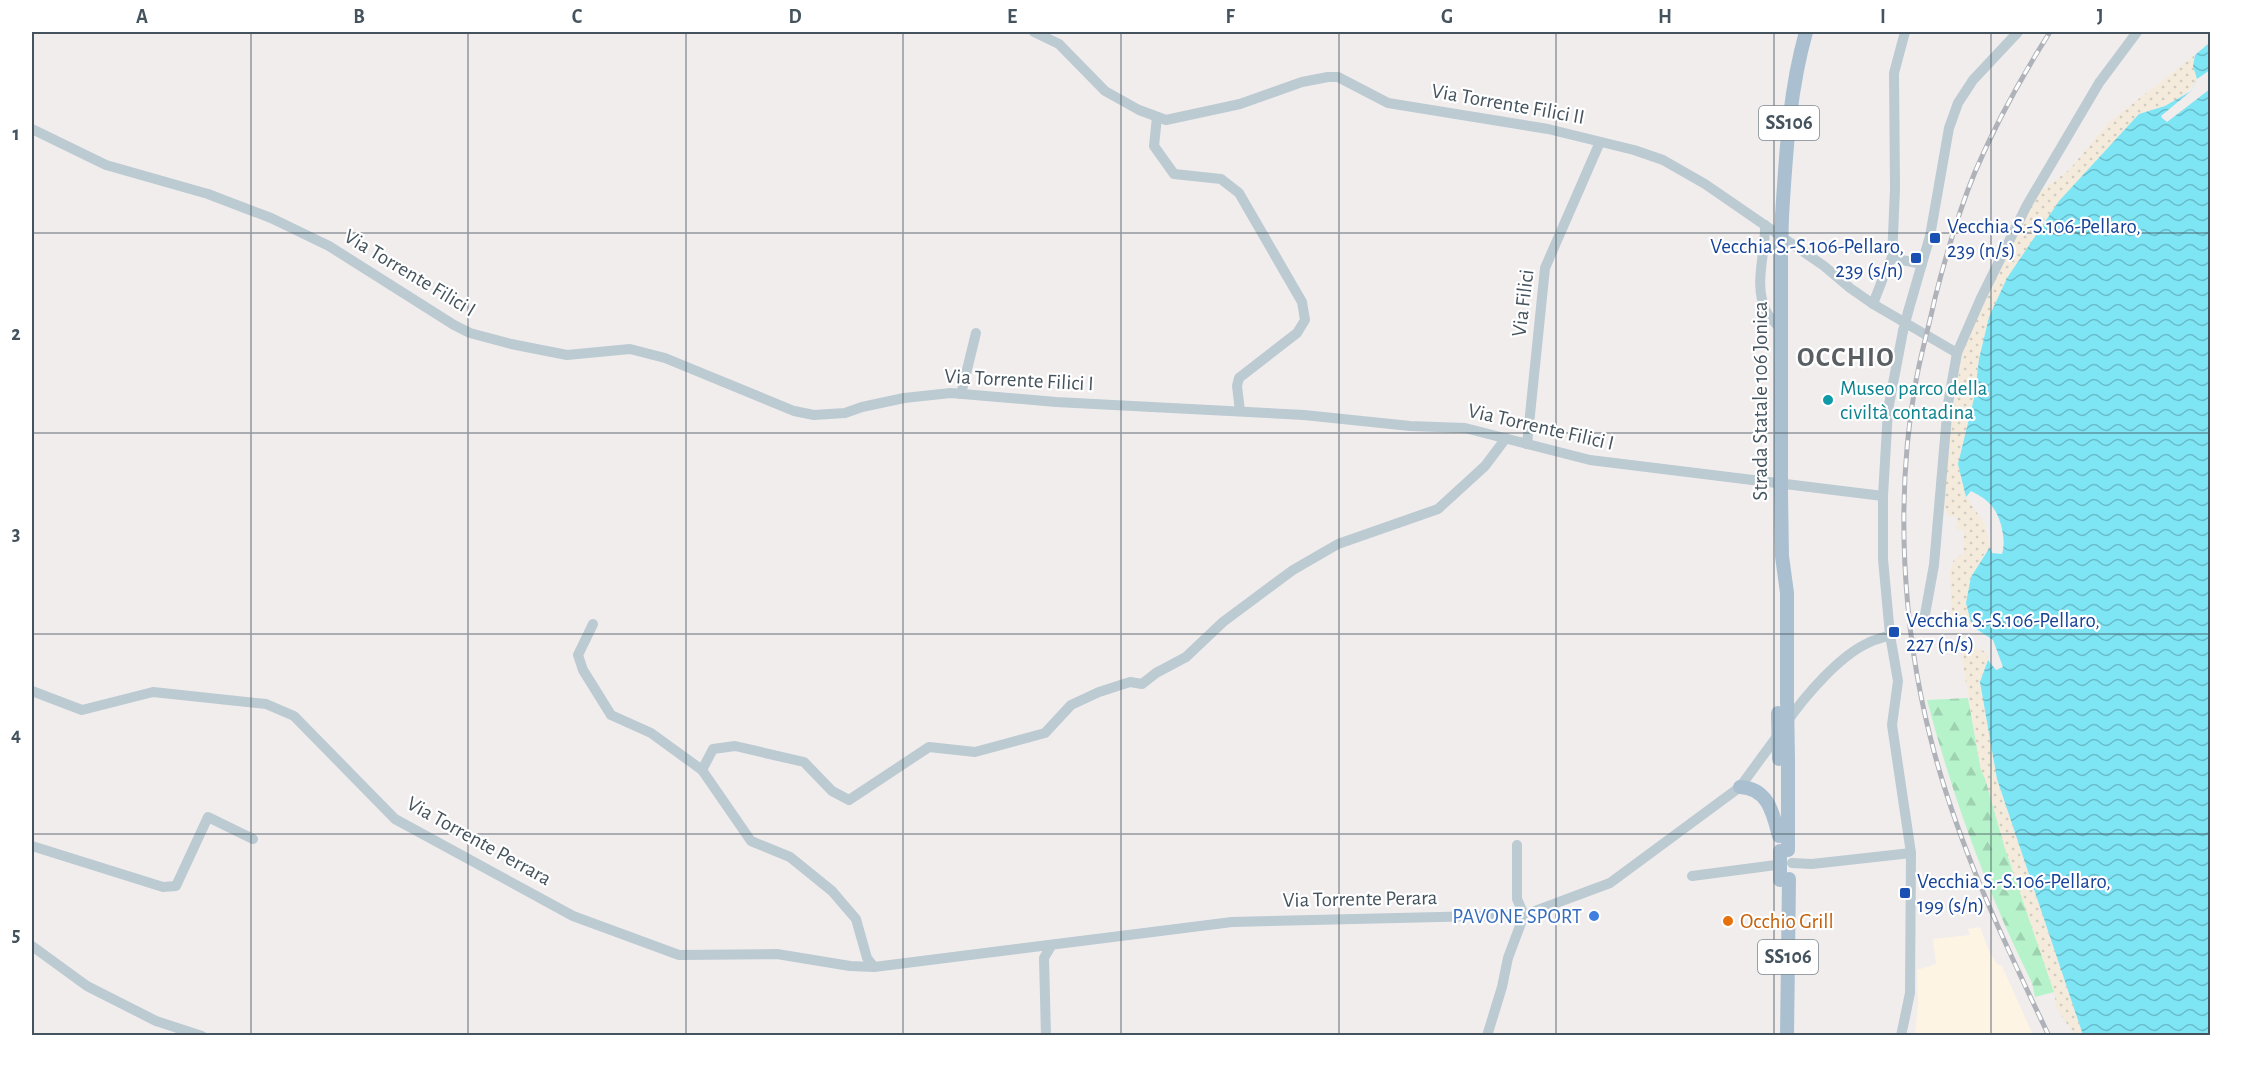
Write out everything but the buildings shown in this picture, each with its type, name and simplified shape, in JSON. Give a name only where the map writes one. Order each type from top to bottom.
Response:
[{"type":"main road","name":"Strada Statale 106 Jonica","points":[[1779,1035],[1784,879],[1787,855],[1782,701],[1787,593],[1782,556],[1781,330],[1775,313],[1789,117],[1795,76],[1806,32]]},
{"type":"main road","name":"Strada Statale 106 Jonica","points":[[1784,758],[1779,836],[1787,855]]},
{"type":"main road","points":[[1746,788],[1760,792],[1767,801],[1779,836]]},
{"type":"main road","name":"Strada Statale 106 Jonica","points":[[1784,879],[1787,1035]]},
{"type":"street","name":"Via Torrente Filici II","points":[[1034,32],[1059,44],[1105,91],[1139,110],[1166,120],[1240,104],[1302,82],[1338,77],[1388,103],[1548,129],[1634,150],[1663,160],[1705,184],[1765,225],[1873,304],[1957,353]]},
{"type":"street","points":[[1873,304],[1892,258],[1896,189],[1894,73],[1905,32]]},
{"type":"street","points":[[1901,1035],[1910,993],[1911,853],[1892,725],[1898,681],[1890,635],[1883,559],[1883,496],[1888,410],[1903,331],[1930,236],[1948,128],[1958,103],[1973,80],[2018,32]]},
{"type":"street","points":[[1924,620],[1934,565],[1948,404],[1957,353],[1981,298],[2027,205],[2099,83],[2137,32]]},
{"type":"street","points":[[1157,117],[1154,146],[1174,174],[1221,178],[1239,193],[1302,302],[1305,320],[1297,333],[1239,378],[1237,386],[1240,411]]},
{"type":"street","name":"Via Torrente Filici I","points":[[32,129],[106,165],[208,194],[272,218],[328,246],[453,325],[470,333],[500,342],[567,355],[630,349],[665,358],[794,411],[814,415],[844,413],[904,398],[951,393],[1068,403],[1304,415],[1410,426],[1465,428],[1590,460],[1883,496]]},
{"type":"street","name":"Via Filici","points":[[1527,444],[1545,268],[1600,142]]},
{"type":"street","points":[[1765,225],[1759,281],[1766,312],[1775,313]]},
{"type":"street","points":[[1892,258],[1922,264]]},
{"type":"street","points":[[961,394],[976,333]]},
{"type":"street","points":[[702,770],[713,749],[735,746],[804,762],[832,791],[849,800],[929,747],[975,752],[1046,733],[1071,705],[1099,692],[1130,682],[1142,684],[1156,673],[1186,657],[1223,622],[1293,570],[1329,549],[1438,508],[1485,466],[1506,438]]},
{"type":"street","points":[[593,624],[578,655],[583,670],[611,715],[651,733],[702,770],[751,841],[790,857],[832,891],[856,919],[867,958],[874,967]]},
{"type":"street","name":"Via Torrente Perara","points":[[874,967],[1232,922],[1524,915],[1610,883],[1746,788],[1796,710],[1827,675],[1867,643],[1890,635]]},
{"type":"street","name":"Via Torrente Perrara","points":[[32,691],[82,710],[153,692],[266,704],[294,716],[395,819],[573,916],[679,956],[777,954],[850,966],[874,967]]},
{"type":"street","points":[[32,846],[162,887],[176,886],[208,817],[253,839]]},
{"type":"street","points":[[1487,1035],[1502,987],[1508,958],[1524,915],[1517,898],[1517,845]]},
{"type":"street","points":[[1787,855],[1812,864],[1911,853]]},
{"type":"street","points":[[1692,876],[1776,865]]},
{"type":"street","points":[[32,946],[87,986],[156,1021],[202,1035]]},
{"type":"street","points":[[1046,1035],[1044,958],[1051,946]]},
{"type":"shaded area","points":[[1980,927],[1988,949],[1997,964],[2002,966],[2033,1035],[1915,1035],[1918,1003],[1917,970],[1936,964],[1933,939],[1970,935],[1968,929]]},
{"type":"green space","points":[[1968,698],[1981,770],[2054,992],[2035,997],[2032,983],[2000,914],[1972,844],[1927,700]]},
{"type":"sand","points":[[2195,55],[2193,66],[2197,79],[2192,87],[2172,102],[2139,114],[1989,317],[1979,359],[1975,394],[1958,464],[1966,497],[1985,524],[1990,547],[1982,557],[1966,603],[1972,626],[1959,628],[1952,619],[1950,572],[1954,559],[1963,554],[1964,530],[1956,529],[1957,517],[1948,516],[1944,504],[1951,425],[1962,353],[1999,270],[2037,194],[2069,170],[2109,122]]},
{"type":"sand","points":[[1972,646],[1988,653],[1988,660],[1980,682],[1997,779],[2083,1035],[2075,1035],[2057,1010],[2054,992],[1981,770],[1960,647]]},
{"type":"water","points":[[2210,44],[2210,1035],[2083,1035],[1997,779],[1980,682],[1988,660],[1996,670],[2003,667],[1993,640],[1972,626],[1966,603],[1971,577],[1990,547],[1992,553],[2002,554],[2004,541],[1999,519],[1992,506],[1971,491],[1966,497],[1958,464],[1975,394],[1979,359],[1989,317],[2007,278],[2059,201],[2139,114],[2165,106],[2191,91],[2197,79],[2193,66],[2195,55]]},
{"type":"pier","points":[[2210,70],[2210,89],[2167,122],[2162,118],[2161,116],[2191,91],[2197,79]]},
{"type":"railway","points":[[2049,1036],[1982,891],[1954,816],[1931,740],[1913,652],[1908,607],[1904,515],[1909,425],[1916,381],[1935,298],[1953,234],[1969,187],[1992,136],[2050,32]]},
{"type":"place","name":"Vecchia S.-S.106-Pellaro, 239 (n/s)","points":[[1935,238]]},
{"type":"place","name":"Vecchia S.-S.106-Pellaro, 239 (s/n)","points":[[1916,258]]},
{"type":"place","name":"Museo parco della civiltà contadina","points":[[1828,400]]},
{"type":"place","name":"Vecchia S.-S.106-Pellaro, 227 (n/s)","points":[[1894,632]]},
{"type":"place","name":"Vecchia S.-S.106-Pellaro, 199 (s/n)","points":[[1905,893]]},
{"type":"place","name":"PAVONE SPORT","points":[[1594,916]]},
{"type":"place","name":"Occhio Grill","points":[[1728,921]]},
{"type":"district","name":"OCCHIO","points":[[1846,357]]}]
